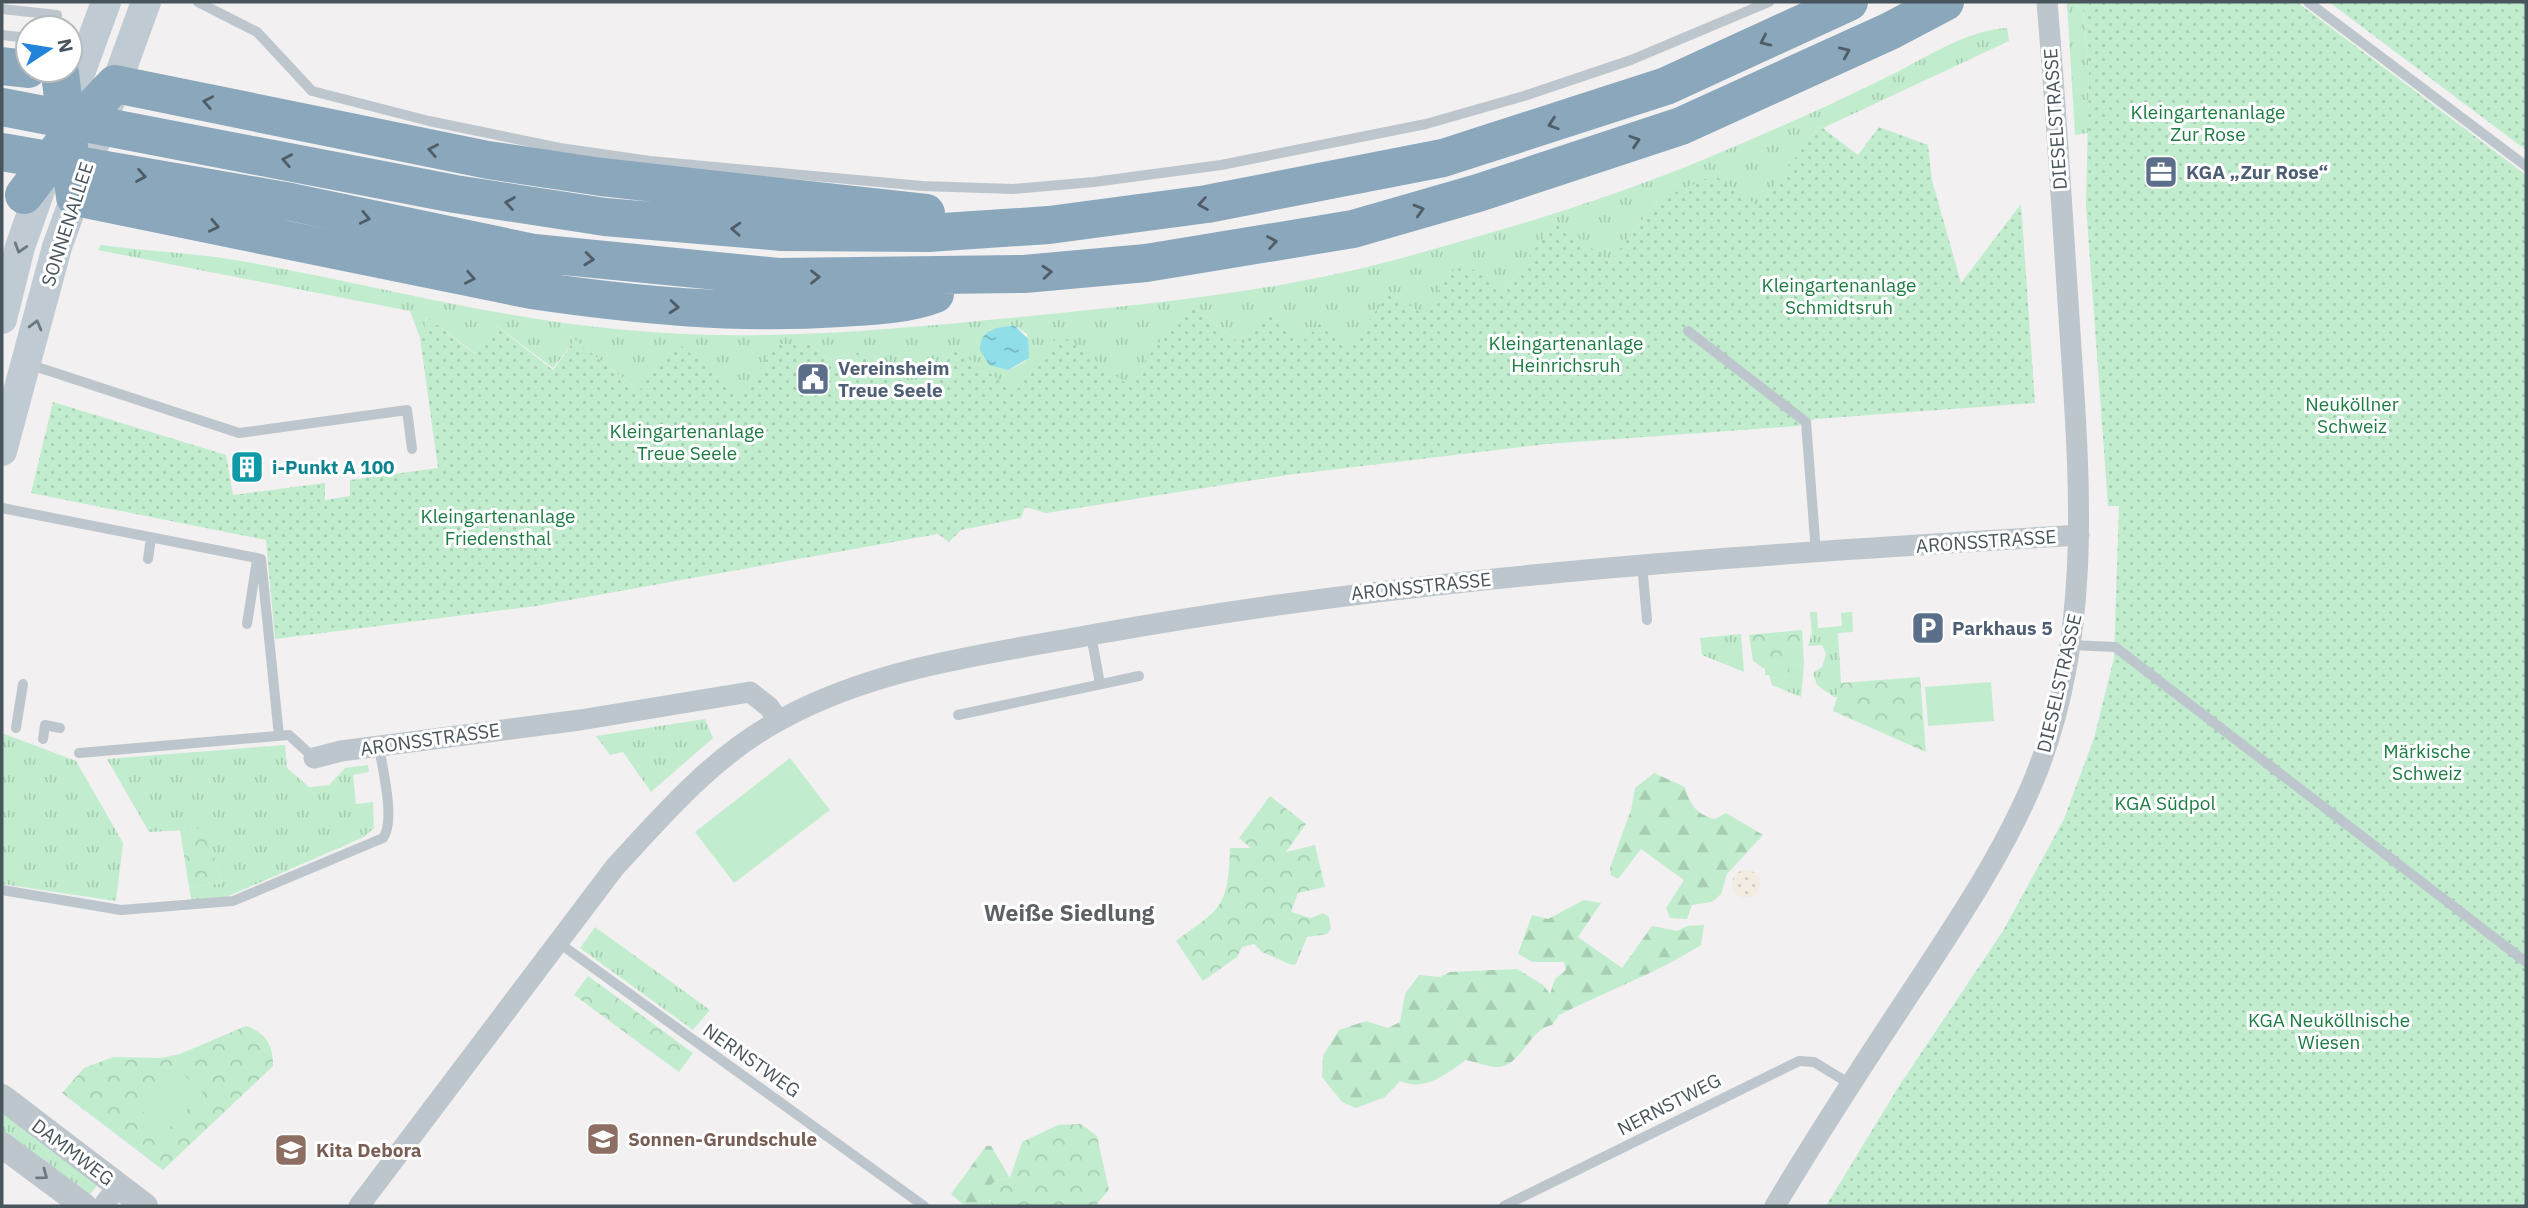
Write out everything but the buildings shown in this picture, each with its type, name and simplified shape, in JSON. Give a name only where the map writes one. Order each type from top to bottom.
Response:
[{"type":"highway","points":[[2,107],[455,194],[605,217],[782,232],[928,233],[1049,225],[1207,204],[1443,158],[1666,86],[1849,2]]},
{"type":"highway","points":[[2,152],[290,202],[534,253],[778,277],[979,276],[1146,263],[1353,229],[1478,193],[1681,126],[1890,31],[1945,2]]},
{"type":"highway","points":[[2,66],[72,131],[531,290],[704,310],[764,313],[865,307],[929,296],[979,276]]},
{"type":"highway","points":[[72,131],[488,160],[601,177],[919,211],[975,228]]},
{"type":"main road","name":"SONNENALLEE","points":[[2,451],[57,247],[72,131],[106,2]]},
{"type":"main road","name":"SONNENALLEE","points":[[2,319],[20,247],[72,131],[146,2]]},
{"type":"street","name":"DIESELSTRASSE","points":[[1775,1206],[1850,1084],[1964,912],[2006,838],[2046,750],[2071,645],[2078,596],[2076,429],[2047,2]]},
{"type":"street","name":"ARONSSTRASSE","points":[[359,1206],[615,867],[667,810],[734,749],[778,720],[847,690],[912,671],[1091,635],[1205,615],[1386,589],[1642,564],[2079,535]]},
{"type":"street","name":"ARONSSTRASSE","points":[[314,758],[379,746],[580,720],[750,692],[769,707],[778,720]]},
{"type":"street","name":"DAMMWEG","points":[[2,1097],[110,1196],[145,1206]]},
{"type":"street","name":"DAMMWEG","points":[[2,1145],[84,1206]]},
{"type":"lane","points":[[198,2],[257,32],[312,91],[429,121],[560,148],[650,161],[922,186],[1013,189],[1094,182],[1221,165],[1426,124],[1524,96],[1631,60],[1769,2]]},
{"type":"lane","points":[[2308,2],[2526,166]]},
{"type":"lane","points":[[2,9],[48,14]]},
{"type":"lane","points":[[1688,331],[1806,422],[1816,553]]},
{"type":"lane","points":[[25,363],[239,433],[407,410],[412,449]]},
{"type":"lane","points":[[2,508],[261,559],[279,736],[79,753]]},
{"type":"lane","points":[[148,559],[151,538]]},
{"type":"lane","points":[[247,624],[257,558]]},
{"type":"lane","points":[[1642,564],[1647,620]]},
{"type":"lane","points":[[1091,635],[1100,684]]},
{"type":"lane","points":[[2071,645],[2115,647],[2526,962]]},
{"type":"lane","points":[[958,715],[1139,676]]},
{"type":"lane","points":[[16,728],[23,684]]},
{"type":"lane","points":[[43,738],[45,725],[60,728]]},
{"type":"lane","name":"ARONSSTRASSE","points":[[279,736],[289,735],[314,758]]},
{"type":"lane","points":[[2,890],[121,910],[233,901],[383,838],[389,830],[379,746]]},
{"type":"lane","name":"NERNSTWEG","points":[[559,943],[924,1206]]},
{"type":"lane","name":"NERNSTWEG","points":[[1504,1206],[1799,1061],[1814,1062],[1850,1084]]},
{"type":"green space","points":[[2067,2],[2091,2],[2083,11],[2089,71],[2088,133],[2075,135]]},
{"type":"green space","points":[[2091,2],[2297,2],[2526,175],[2526,1206],[1826,1206],[1899,1086],[2003,931],[2064,819],[2094,738],[2114,658],[2119,506],[2108,506],[2086,205],[2089,71],[2083,10]]},
{"type":"green space","points":[[2329,2],[2526,2],[2526,150]]},
{"type":"green space","points":[[2007,28],[2009,41],[1823,128],[1820,126],[1758,207],[1658,200],[1610,262],[1556,222],[1504,291],[1421,314],[1392,292],[1348,347],[1306,340],[1242,345],[1193,307],[1127,385],[1016,392],[954,349],[921,393],[866,351],[828,359],[809,344],[780,344],[741,395],[639,391],[575,340],[553,368],[497,326],[476,354],[427,317],[420,338],[410,311],[98,250],[101,245],[229,259],[530,318],[678,334],[779,335],[878,330],[1166,301],[1257,289],[1347,272],[1557,213],[1639,185],[1719,153],[1841,99],[1942,48],[1990,30]],"holes":[[[1015,326],[1027,334],[1025,362],[1008,370],[989,330]]]},
{"type":"green space","points":[[1820,126],[1858,155],[1879,127],[1928,145],[1932,180],[1961,283],[2021,204],[2035,403],[1815,419],[1798,426],[1547,444],[1287,475],[1046,513],[1025,507],[1021,518],[961,530],[949,542],[938,534],[536,606],[275,639],[266,540],[31,493],[53,402],[226,455],[233,495],[325,483],[325,500],[350,496],[350,480],[438,468],[420,338],[427,317],[475,354],[497,326],[553,370],[575,340],[639,391],[676,342],[741,394],[779,344],[809,344],[828,359],[866,351],[921,393],[954,349],[1016,391],[1059,333],[1127,384],[1186,308],[1193,307],[1242,345],[1266,312],[1306,340],[1319,324],[1348,346],[1392,291],[1422,314],[1460,261],[1504,291],[1556,221],[1610,262],[1658,200],[1714,175],[1758,206]]},
{"type":"green space","points":[[1810,612],[1817,612],[1818,628],[1842,626],[1841,613],[1852,612],[1853,632],[1838,633],[1841,683],[1860,695],[1834,697],[1817,685],[1813,673],[1822,667],[1826,654],[1822,645],[1808,646],[1812,633]]},
{"type":"green space","points":[[1802,630],[1804,664],[1789,666],[1790,676],[1770,678],[1765,675],[1765,669],[1753,661],[1749,635]]},
{"type":"green space","points":[[1741,634],[1744,672],[1702,655],[1700,638]]},
{"type":"green space","points":[[1804,664],[1801,697],[1772,685],[1770,678],[1789,676],[1789,666]]},
{"type":"green space","points":[[1920,677],[1926,752],[1833,711],[1841,683]]},
{"type":"green space","points":[[1991,682],[1994,721],[1928,726],[1925,687]]},
{"type":"green space","points":[[705,719],[713,738],[651,792],[623,752],[610,755],[596,736]]},
{"type":"green space","points":[[2,733],[76,761],[123,843],[116,901],[2,884]]},
{"type":"green space","points":[[285,745],[287,768],[309,787],[329,785],[345,768],[368,765],[369,772],[353,775],[356,804],[373,802],[374,828],[364,837],[217,901],[192,904],[189,887],[223,883],[204,829],[149,832],[107,759]]},
{"type":"green space","points":[[790,758],[830,810],[734,883],[695,832]]},
{"type":"green space","points":[[1654,773],[1685,787],[1692,804],[1703,815],[1715,819],[1726,813],[1763,835],[1727,874],[1721,894],[1712,902],[1692,905],[1687,919],[1670,918],[1666,908],[1684,880],[1641,849],[1618,879],[1611,875],[1610,868],[1631,810],[1635,788]]},
{"type":"green space","points":[[1270,796],[1306,824],[1286,852],[1315,845],[1325,887],[1298,893],[1291,912],[1311,918],[1323,913],[1329,917],[1331,929],[1327,934],[1307,937],[1296,964],[1292,965],[1262,952],[1254,944],[1242,947],[1237,957],[1203,981],[1176,941],[1204,921],[1220,904],[1227,883],[1230,848],[1251,848],[1239,838]]},
{"type":"green space","points":[[204,828],[223,883],[189,887],[180,830]]},
{"type":"green space","points":[[1584,900],[1601,903],[1578,937],[1622,968],[1652,926],[1677,931],[1687,926],[1704,925],[1701,945],[1649,973],[1559,1015],[1552,1025],[1537,1033],[1515,1059],[1500,1067],[1466,1060],[1427,1083],[1409,1084],[1400,1081],[1385,1097],[1356,1108],[1342,1102],[1322,1077],[1323,1056],[1339,1030],[1366,1021],[1388,1028],[1400,1022],[1405,994],[1419,975],[1440,977],[1450,972],[1517,969],[1543,985],[1550,994],[1555,979],[1566,970],[1564,962],[1533,962],[1518,954],[1532,915],[1548,919]]},
{"type":"green space","points":[[595,927],[710,1010],[693,1030],[580,948]]},
{"type":"green space","points":[[588,976],[693,1053],[679,1072],[574,995]]},
{"type":"green space","points":[[246,1026],[253,1028],[267,1041],[272,1052],[273,1066],[163,1170],[62,1093],[84,1068],[113,1057],[161,1058],[180,1054]]},
{"type":"green space","points":[[175,1066],[203,1093],[165,1133],[137,1106]]},
{"type":"green space","points":[[2,1107],[98,1184],[89,1196],[2,1134]]},
{"type":"green space","points":[[1081,1124],[1097,1136],[1109,1190],[1095,1206],[992,1206],[986,1190],[995,1181],[1010,1178],[1022,1142],[1058,1125]]},
{"type":"green space","points":[[986,1146],[991,1146],[1010,1178],[995,1181],[989,1201],[992,1206],[965,1206],[951,1194]]},
{"type":"sand","points":[[1746,870],[1756,874],[1760,884],[1756,894],[1746,898],[1736,894],[1732,884],[1736,874]]},
{"type":"water","points":[[1015,326],[1028,339],[1029,358],[1008,370],[989,365],[980,350],[983,338],[996,328]]},
{"type":"place","name":"KGA „Zur Rose“","points":[[2161,172]]},
{"type":"place","name":"Vereinsheim Treue Seele","points":[[813,379]]},
{"type":"place","name":"i-Punkt A 100","points":[[247,467]]},
{"type":"place","name":"Parkhaus 5","points":[[1928,628]]},
{"type":"place","name":"Sonnen-Grundschule","points":[[603,1139]]},
{"type":"place","name":"Kita Debora","points":[[291,1150]]},
{"type":"district","name":"Weiße Siedlung","points":[[1069,913]]},
{"type":"park label","name":"Kleingartenanlage Zur Rose","points":[[2208,123]]},
{"type":"park label","name":"Kleingartenanlage Schmidtsruh","points":[[1839,296]]},
{"type":"park label","name":"Kleingartenanlage Heinrichsruh","points":[[1566,354]]},
{"type":"park label","name":"Neuköllner Schweiz","points":[[2352,415]]},
{"type":"park label","name":"Kleingartenanlage Treue Seele","points":[[687,442]]},
{"type":"park label","name":"Kleingartenanlage Friedensthal","points":[[498,527]]},
{"type":"park label","name":"Märkische Schweiz","points":[[2427,762]]},
{"type":"park label","name":"KGA Südpol","points":[[2165,803]]},
{"type":"park label","name":"KGA Neuköllnische Wiesen","points":[[2329,1031]]}]
